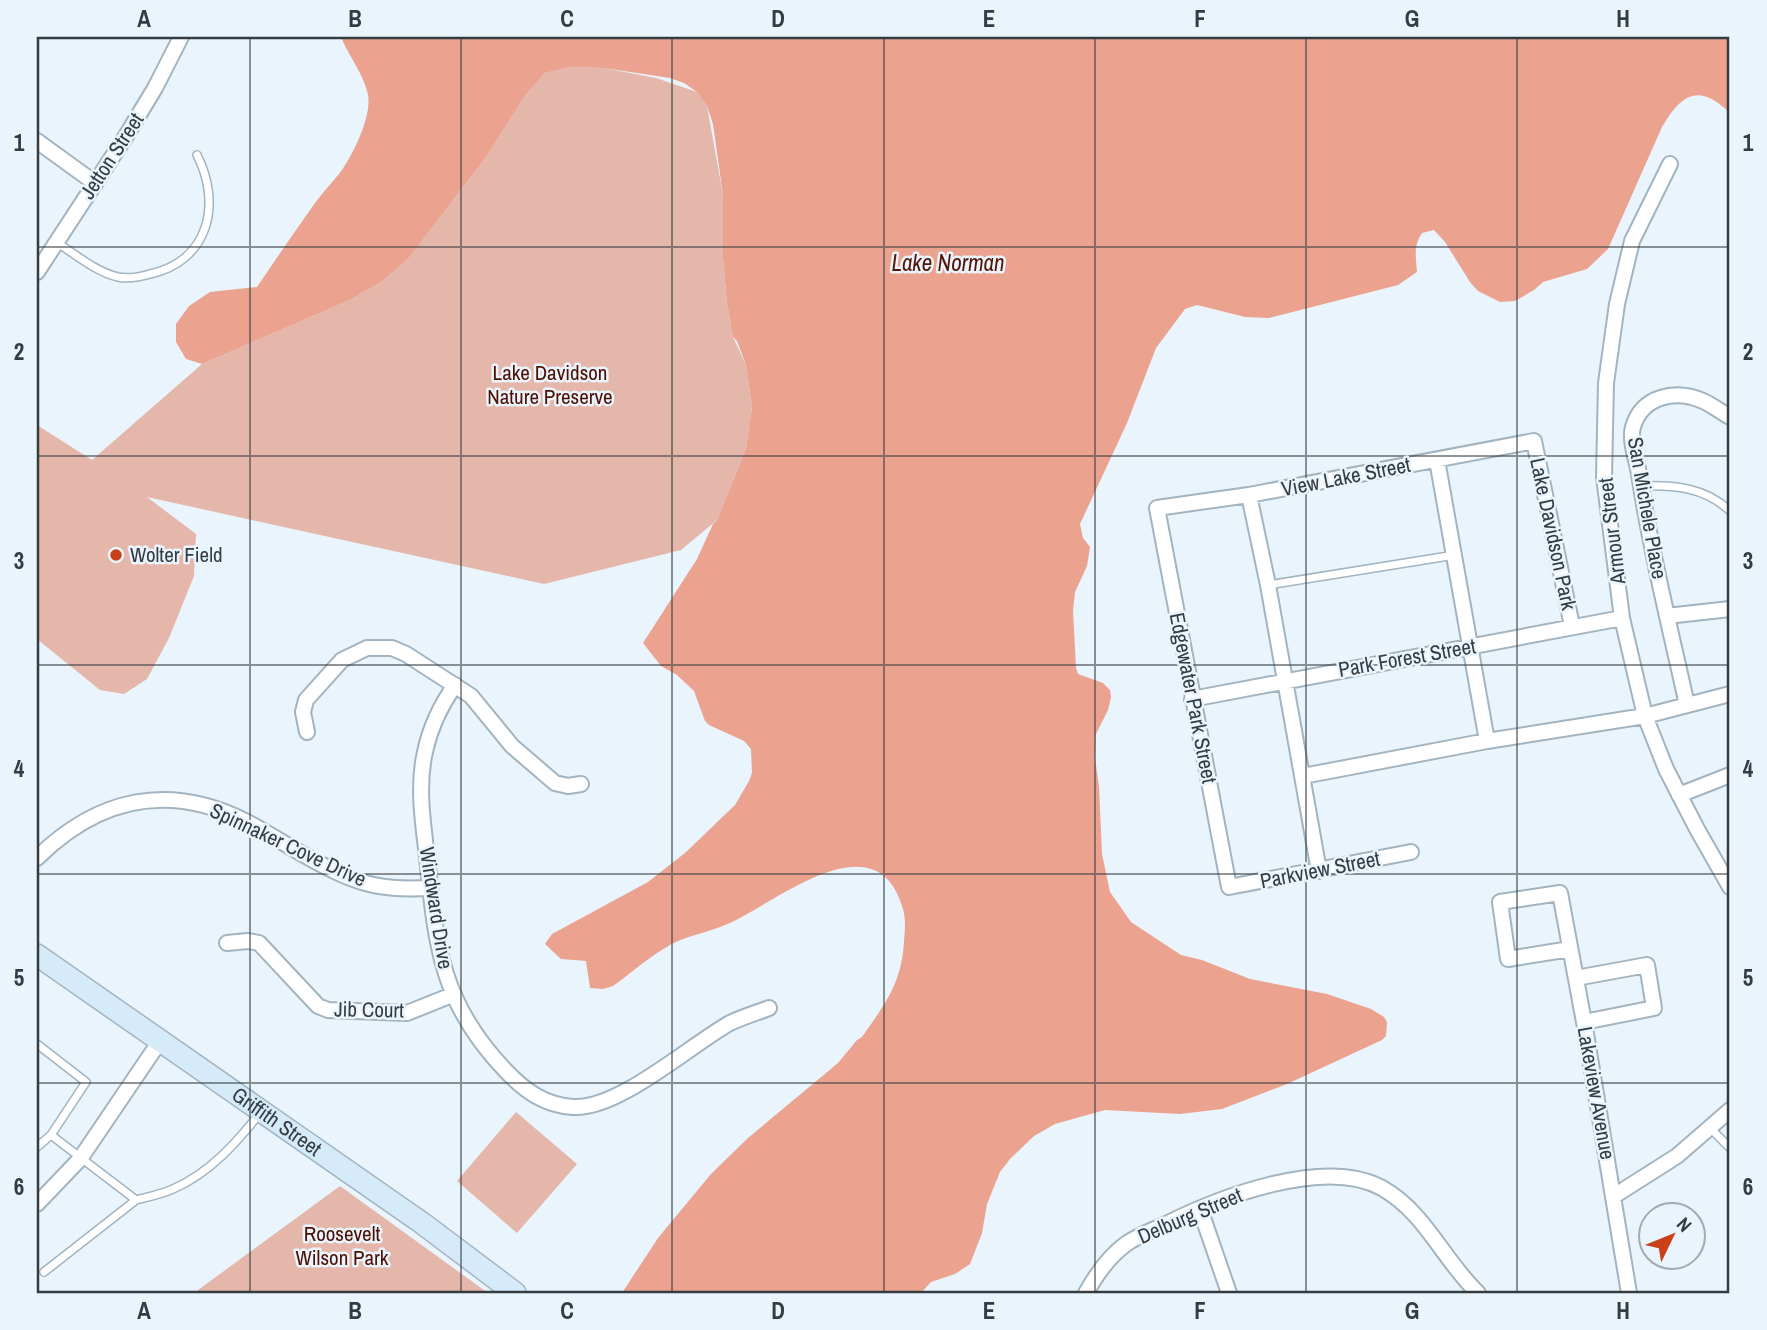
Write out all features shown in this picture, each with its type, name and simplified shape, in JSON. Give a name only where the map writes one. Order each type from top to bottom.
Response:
[{"type":"main road","name":"Griffith Street","points":[[37,955],[422,1223],[515,1293]]},
{"type":"street","name":"Jetton Street","points":[[37,272],[155,88],[181,37]]},
{"type":"street","points":[[37,141],[95,183]]},
{"type":"street","name":"Armour Street","points":[[1670,164],[1632,240],[1617,304],[1606,383],[1604,477],[1622,618],[1645,716],[1666,769],[1730,887]]},
{"type":"street","name":"San Michele Place","points":[[1687,705],[1641,486],[1632,430],[1638,414],[1648,403],[1664,396],[1684,395],[1702,401],[1730,417]]},
{"type":"street","name":"View Lake Street","points":[[1157,508],[1249,495],[1534,441]]},
{"type":"street","name":"Lake Davidson Park","points":[[1534,441],[1572,626]]},
{"type":"street","points":[[1437,460],[1488,741]]},
{"type":"street","points":[[1249,495],[1286,681],[1319,871]]},
{"type":"street","name":"Edgewater Park Street","points":[[1157,508],[1229,887]]},
{"type":"street","points":[[1667,616],[1730,609]]},
{"type":"street","name":"Park Forest Street","points":[[1192,699],[1622,618]]},
{"type":"street","points":[[307,732],[303,712],[306,700],[342,660],[367,648],[392,648],[407,654],[480,704],[512,746],[555,783],[568,786],[581,784]]},
{"type":"street","name":"Windward Drive","points":[[455,685],[441,707],[429,736],[422,773],[422,812],[430,888],[443,968],[452,995],[462,1016],[485,1049],[516,1082],[530,1094],[556,1105],[575,1107],[605,1102],[728,1024],[769,1008]]},
{"type":"street","points":[[1303,776],[1488,741],[1645,716],[1730,694]]},
{"type":"street","points":[[1679,795],[1730,775]]},
{"type":"street","name":"Spinnaker Cove Drive","points":[[37,858],[54,841],[78,824],[127,804],[153,799],[223,811],[356,881],[399,889],[430,888]]},
{"type":"street","name":"Parkview Street","points":[[1229,887],[1411,852]]},
{"type":"street","name":"Lakeview Avenue","points":[[1570,949],[1508,959],[1500,902],[1560,893],[1584,1022],[1629,1293]]},
{"type":"street","name":"Jib Court","points":[[227,943],[259,943],[318,1006],[328,1010],[407,1013],[452,995]]},
{"type":"street","points":[[1576,978],[1647,965],[1654,1008],[1584,1022]]},
{"type":"street","points":[[37,1204],[80,1159],[160,1041]]},
{"type":"street","points":[[1614,1196],[1677,1156],[1730,1110]]},
{"type":"street","name":"Delburg Street","points":[[1086,1293],[1102,1268],[1127,1243],[1200,1209],[1233,1194],[1281,1182],[1341,1177],[1364,1181],[1390,1194],[1420,1219],[1464,1280],[1478,1293]]},
{"type":"street","points":[[1200,1209],[1229,1293]]},
{"type":"lane","points":[[56,242],[103,271],[118,277],[138,277],[175,267],[194,249],[207,225],[210,195],[197,155]]},
{"type":"lane","points":[[1641,486],[1670,485],[1696,490],[1715,499],[1730,511]]},
{"type":"lane","points":[[1268,586],[1455,555]]},
{"type":"lane","points":[[37,1044],[86,1082],[51,1135],[37,1147]]},
{"type":"lane","points":[[44,1272],[136,1200],[174,1189],[215,1163],[240,1140],[261,1111]]},
{"type":"lane","points":[[1710,1128],[1730,1148]]},
{"type":"lane","points":[[51,1135],[136,1200]]},
{"type":"green space","name":"Lake Davidson Nature Preserve","points":[[571,67],[604,68],[656,78],[697,92],[707,106],[723,195],[723,259],[727,303],[733,337],[746,365],[752,407],[746,449],[717,520],[681,550],[544,584],[147,497],[196,534],[194,576],[169,638],[147,679],[124,694],[100,690],[37,639],[37,425],[92,460],[202,364],[350,300],[381,282],[408,259],[487,156],[524,97],[545,73]]},
{"type":"green space","points":[[516,1112],[577,1164],[517,1233],[457,1181]]},
{"type":"green space","name":"Roosevelt Wilson Park","points":[[340,1186],[488,1293],[194,1293]]},
{"type":"water","name":"Lake Norman","points":[[341,37],[1730,37],[1730,113],[1700,95],[1692,96],[1677,106],[1662,127],[1608,249],[1587,269],[1543,282],[1515,301],[1500,302],[1478,291],[1434,230],[1422,233],[1417,242],[1417,272],[1398,285],[1269,318],[1245,317],[1197,305],[1185,309],[1156,348],[1127,423],[1080,524],[1083,538],[1090,547],[1087,566],[1075,592],[1073,611],[1076,668],[1078,674],[1103,683],[1110,690],[1111,697],[1108,710],[1096,734],[1095,758],[1102,854],[1110,892],[1131,922],[1181,955],[1202,960],[1250,979],[1327,994],[1371,1009],[1387,1022],[1386,1036],[1287,1084],[1222,1109],[1180,1114],[1105,1110],[1055,1124],[1034,1136],[1000,1172],[987,1204],[982,1233],[970,1264],[955,1274],[931,1282],[921,1293],[622,1293],[658,1238],[711,1174],[748,1138],[838,1063],[862,1037],[896,981],[903,956],[904,913],[890,882],[872,869],[849,867],[825,873],[730,923],[677,942],[655,954],[613,986],[603,989],[590,988],[586,961],[561,959],[545,944],[552,934],[648,882],[685,853],[735,805],[752,773],[751,749],[744,741],[709,725],[694,691],[677,675],[661,666],[643,643],[697,559],[717,520],[746,449],[752,407],[746,365],[733,337],[727,303],[723,259],[723,195],[713,124],[707,106],[697,92],[670,78],[604,68],[571,67],[545,73],[524,97],[487,156],[408,259],[381,282],[350,300],[202,364],[186,359],[176,342],[176,324],[189,306],[210,292],[257,287],[350,158],[364,125],[368,95]]},
{"type":"place","name":"Wolter Field","points":[[116,555]]}]
